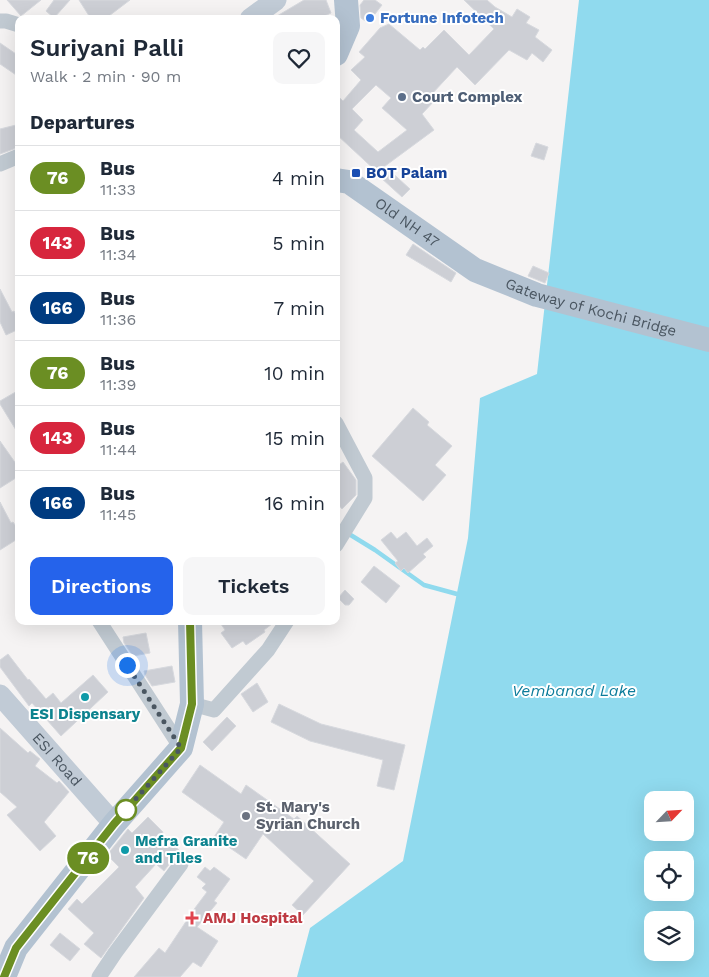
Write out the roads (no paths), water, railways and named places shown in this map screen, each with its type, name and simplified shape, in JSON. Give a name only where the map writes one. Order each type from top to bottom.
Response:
[{"type":"main road","points":[[255,15],[276,0]]},
{"type":"main road","points":[[340,45],[348,26],[346,0]]},
{"type":"main road","name":"Old NH 47","points":[[340,177],[475,270]]},
{"type":"main road","name":"Gateway of Kochi Bridge","points":[[475,270],[537,296],[709,340]]},
{"type":"main road","points":[[4,977],[16,948],[114,824],[181,748],[192,704],[190,625]]},
{"type":"main road","name":"ESI Road","points":[[0,695],[114,824]]},
{"type":"street","points":[[0,21],[15,24]]},
{"type":"street","points":[[0,164],[15,158]]},
{"type":"street","points":[[340,430],[366,478],[365,498],[340,539]]},
{"type":"street","points":[[102,625],[181,748]]},
{"type":"street","points":[[192,704],[214,710],[268,650],[284,625]]},
{"type":"street","points":[[99,977],[115,952],[181,864]]},
{"type":"water","name":"Vembanad Lake","points":[[579,0],[709,0],[709,977],[297,977],[310,928],[403,861],[468,538],[480,398],[537,374]]},
{"type":"waterway","points":[[340,528],[375,550],[424,585],[457,594]]},
{"type":"place","name":"Fortune Infotech","points":[[370,18]]},
{"type":"place","name":"Court Complex","points":[[402,97]]},
{"type":"place","name":"BOT Palam","points":[[356,173]]},
{"type":"place","name":"ESI Dispensary","points":[[85,697]]},
{"type":"place","name":"St. Mary's Syrian Church","points":[[246,816]]},
{"type":"place","name":"Mefra Granite and Tiles","points":[[125,850]]},
{"type":"place","name":"AMJ Hospital","points":[[192,918]]}]
